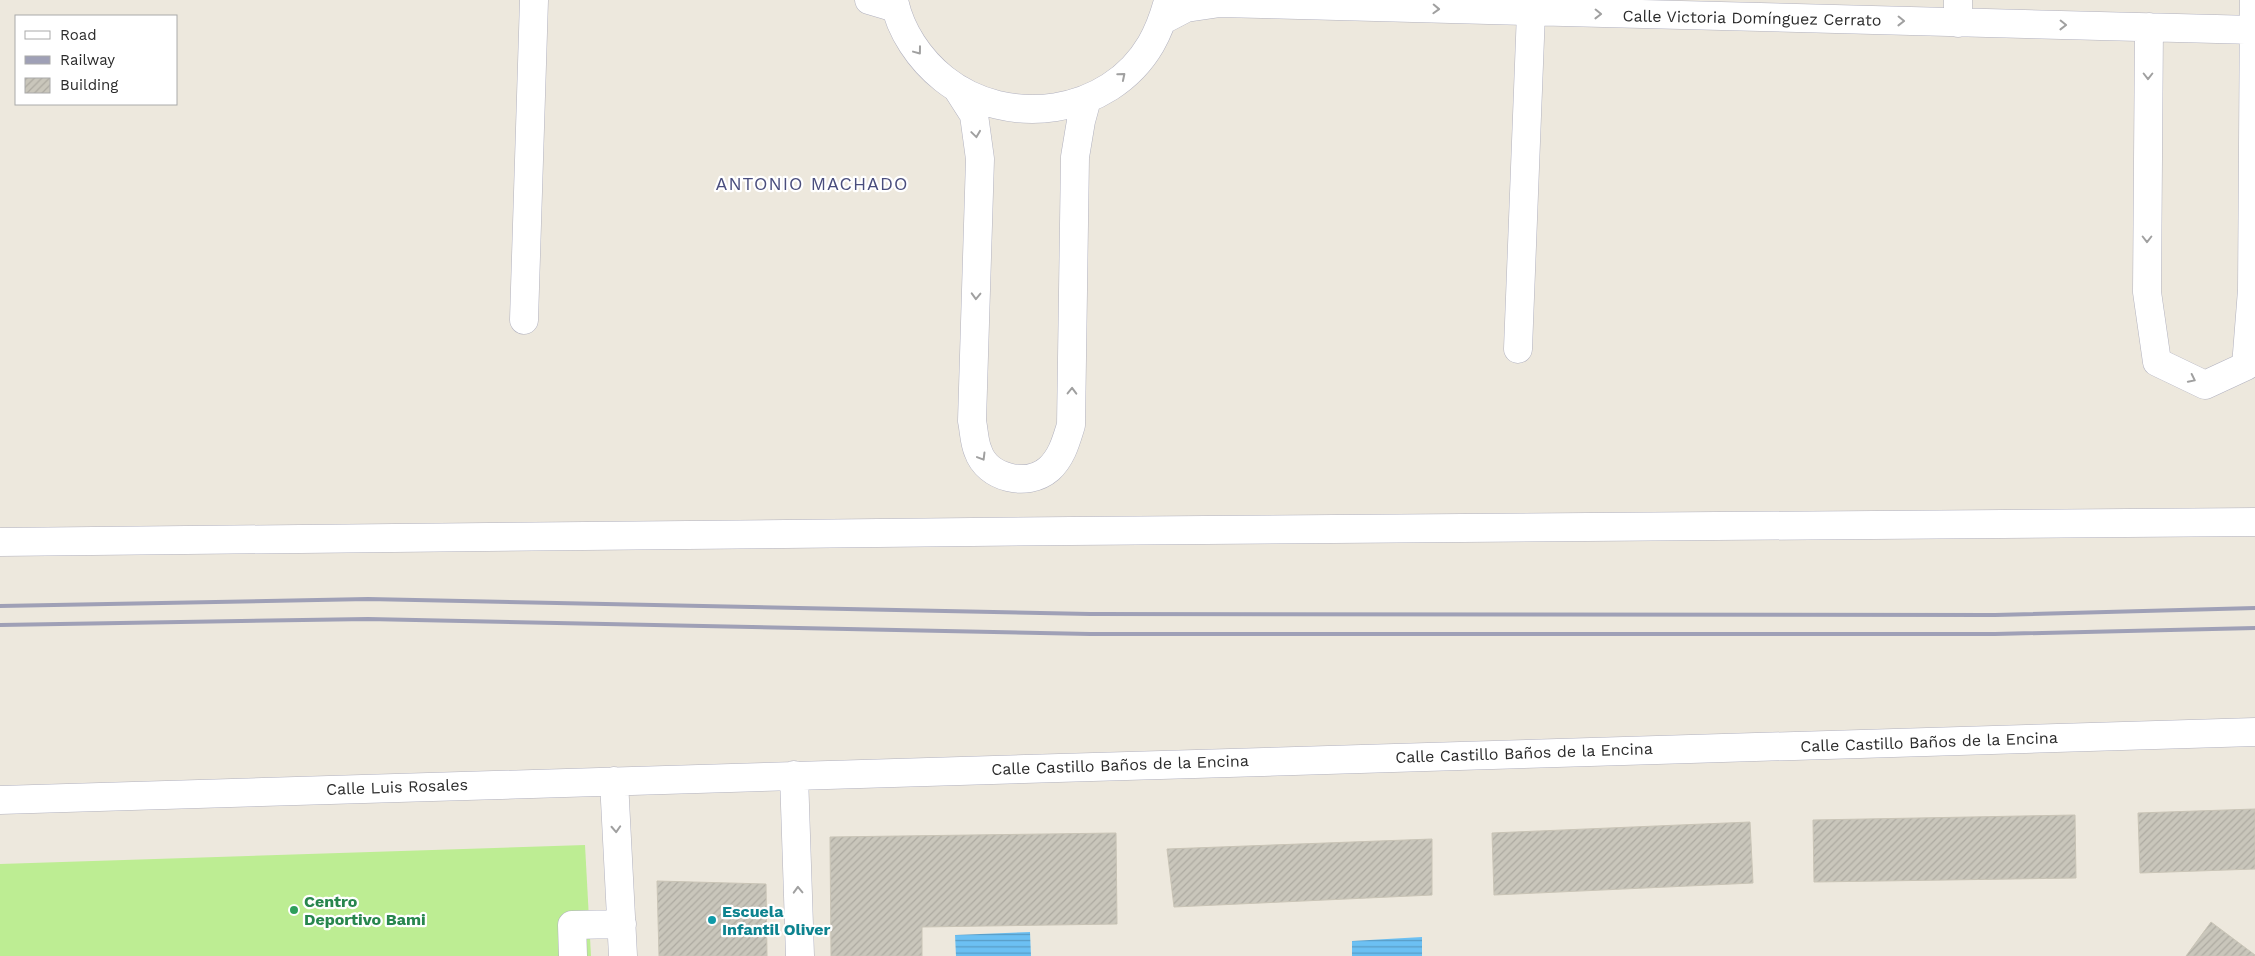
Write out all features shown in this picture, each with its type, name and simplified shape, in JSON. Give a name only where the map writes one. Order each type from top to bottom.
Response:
[{"type":"street","points":[[524,320],[534,0]]},
{"type":"street","points":[[869,0],[895,4],[910,40],[930,68],[958,90],[988,104],[1021,110],[1055,108],[1087,99],[1111,85],[1132,67],[1150,45],[1166,10]]},
{"type":"street","points":[[2149,28],[2147,292],[2157,362],[2205,385],[2246,366],[2252,290],[2254,0]]},
{"type":"street","name":"Calle Victoria Domínguez Cerrato","points":[[1166,10],[1220,3],[1531,12],[1958,11],[2149,28],[2254,30]]},
{"type":"street","points":[[1518,349],[1531,12]]},
{"type":"street","points":[[958,90],[974,115],[980,159],[972,421],[978,452],[990,470],[1008,478],[1029,478],[1048,470],[1064,450],[1071,425],[1075,157],[1087,99]]},
{"type":"street","points":[[0,542],[1071,531],[2255,522]]},
{"type":"street","name":"Calle Castillo Baños de la Encina","points":[[794,775],[2255,732]]},
{"type":"street","points":[[794,775],[800,956]]},
{"type":"street","name":"Calle Luis Rosales","points":[[0,800],[794,775]]},
{"type":"street","points":[[614,781],[623,956]]},
{"type":"street","points":[[574,956],[572,926],[622,924]]},
{"type":"green space","name":"Centro Deportivo Bami","points":[[585,845],[591,956],[0,956],[0,864]]},
{"type":"water","points":[[1030,932],[1031,956],[956,956],[955,935]]},
{"type":"water","points":[[1422,937],[1422,956],[1352,956],[1352,941]]},
{"type":"building","points":[[2255,809],[2255,869],[2140,873],[2138,813]]},
{"type":"building","points":[[2075,815],[2076,878],[1814,882],[1813,820]]},
{"type":"building","points":[[1750,822],[1753,883],[1494,895],[1492,833]]},
{"type":"building","points":[[1116,833],[1117,924],[922,927],[922,956],[831,956],[830,837]]},
{"type":"building","points":[[1432,839],[1432,895],[1174,907],[1167,849]]},
{"type":"building","name":"Escuela Infantil Oliver","points":[[657,881],[766,884],[767,956],[659,956]]},
{"type":"building","points":[[2211,922],[2255,955],[2186,956]]},
{"type":"railway","points":[[0,606],[368,599],[1090,614],[1995,615],[2255,608]]},
{"type":"railway","points":[[0,625],[368,619],[1090,634],[1995,634],[2255,628]]},
{"type":"place","name":"Centro Deportivo Bami","points":[[294,910]]},
{"type":"place","name":"Escuela Infantil Oliver","points":[[712,920]]},
{"type":"district","name":"ANTONIO MACHADO","points":[[812,183]]}]
